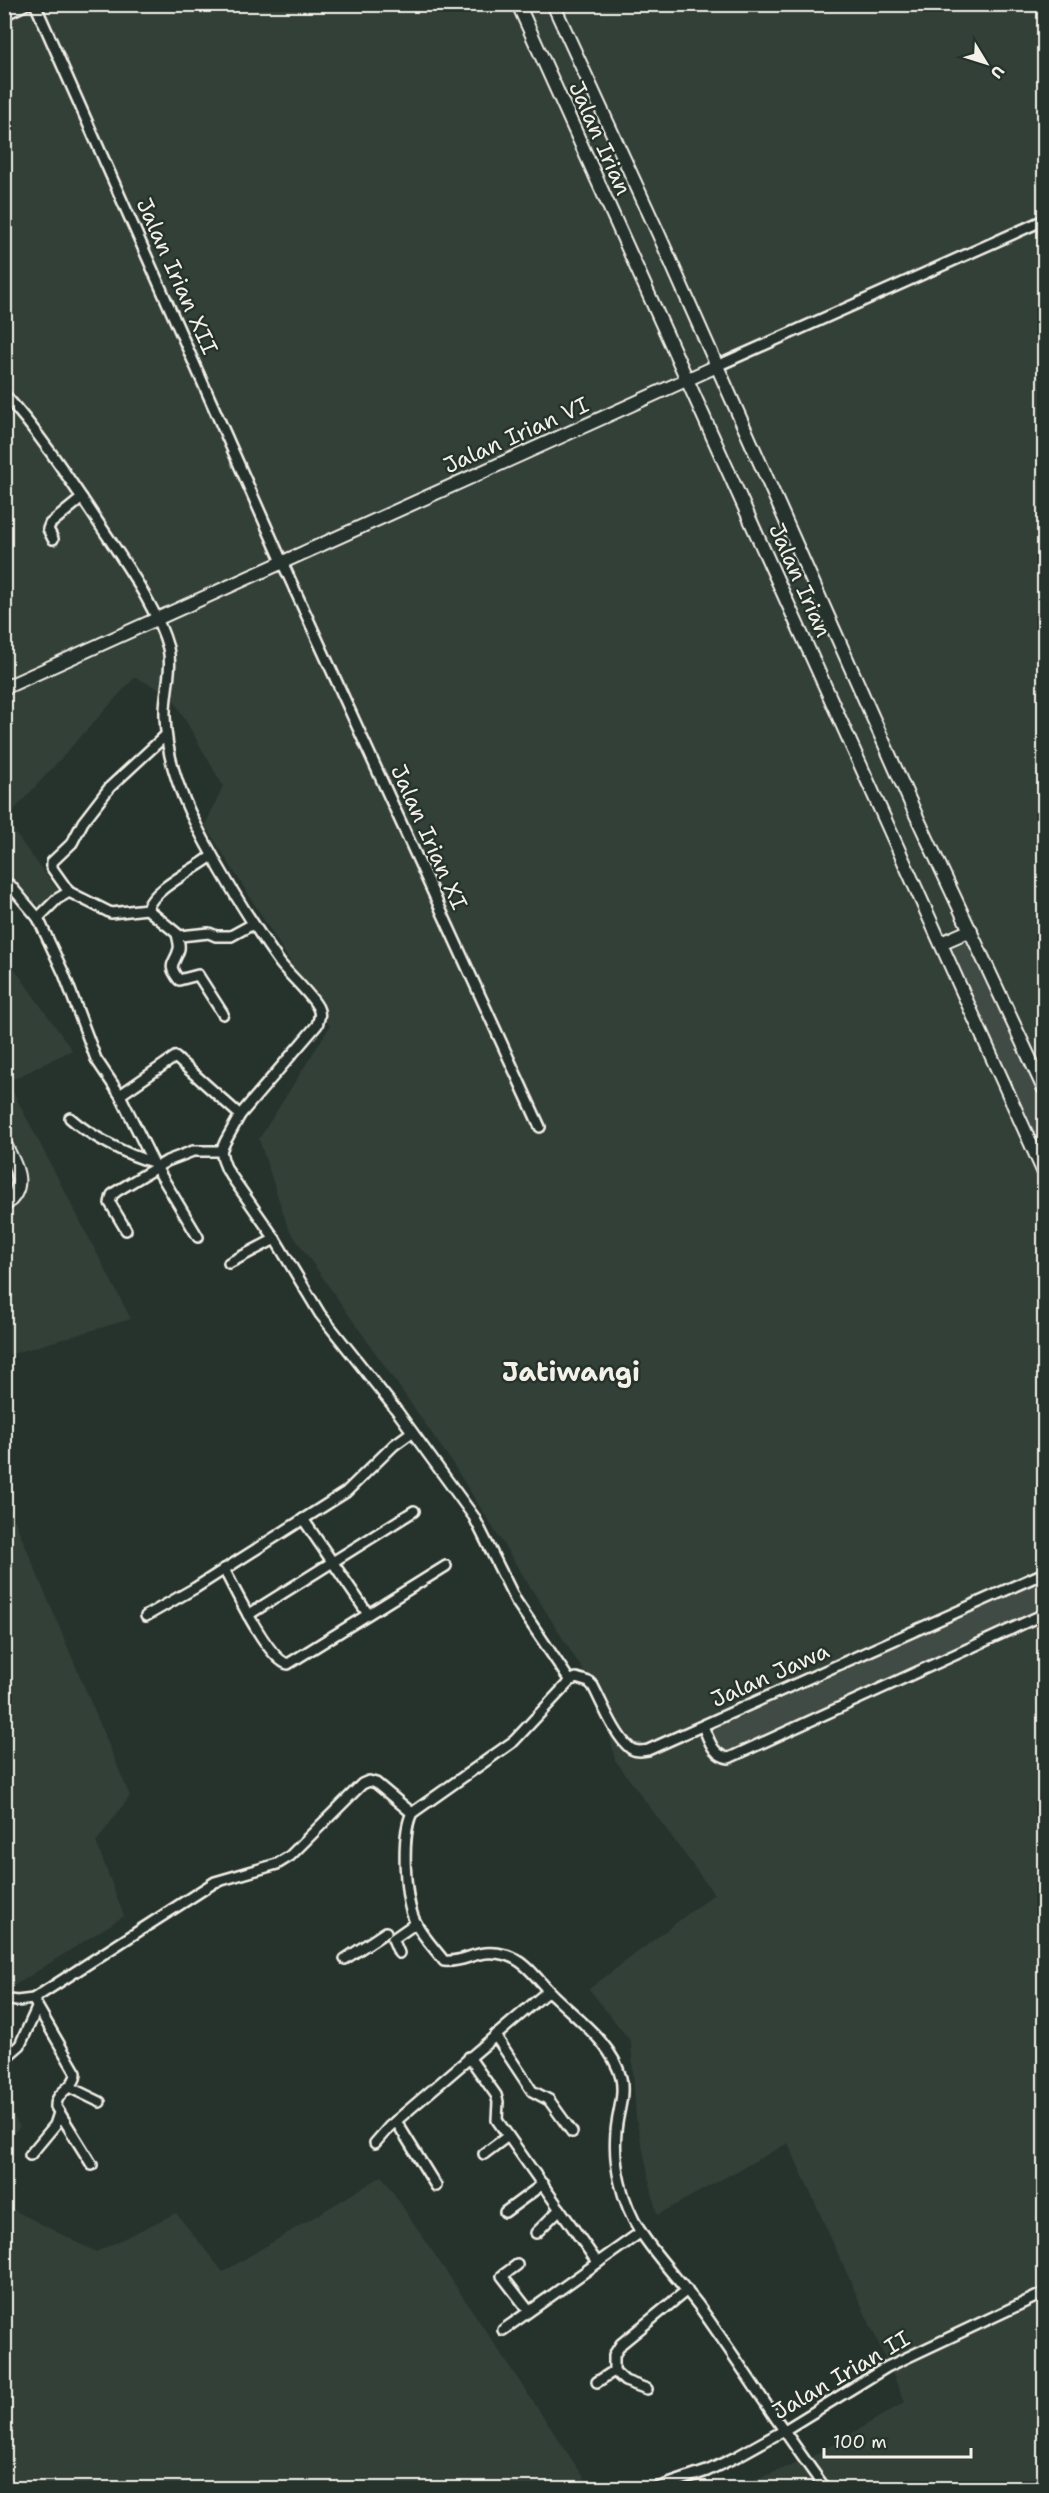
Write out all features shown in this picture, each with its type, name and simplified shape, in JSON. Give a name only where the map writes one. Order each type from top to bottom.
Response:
[{"type":"street","points":[[4,15],[27,4]]},
{"type":"street","name":"Jalan Irian XII","points":[[34,4],[283,564]]},
{"type":"street","name":"Jalan Irian","points":[[518,4],[1044,1173]]},
{"type":"street","name":"Jalan Irian","points":[[553,4],[916,815],[1044,1089]]},
{"type":"street","name":"Jalan Irian VI","points":[[4,688],[1044,220]]},
{"type":"street","points":[[4,394],[82,498],[127,567],[156,620],[168,652],[169,670],[165,692],[166,735],[171,763],[181,793],[212,856],[253,924],[293,980],[318,1008],[320,1016],[317,1025],[240,1115],[221,1152],[227,1170],[275,1239],[320,1314],[412,1432],[474,1517],[516,1601],[570,1681]]},
{"type":"street","points":[[4,410],[12,402]]},
{"type":"street","points":[[52,539],[49,526],[82,498]]},
{"type":"street","name":"Jalan Irian XI","points":[[283,564],[540,1127]]},
{"type":"street","points":[[166,735],[110,787],[83,822],[72,843],[52,862],[52,868],[69,892],[111,913],[147,909],[177,934],[184,937],[209,933],[216,936],[231,936],[253,924]]},
{"type":"street","points":[[147,909],[149,902],[158,892],[212,856]]},
{"type":"street","points":[[10,885],[38,918],[64,974],[96,1059],[120,1095],[155,1165],[198,1237]]},
{"type":"street","points":[[38,918],[50,905],[69,892]]},
{"type":"street","points":[[940,943],[971,930]]},
{"type":"street","points":[[177,934],[180,947],[171,964],[173,973],[179,980],[198,975],[224,1014]]},
{"type":"street","points":[[120,1095],[175,1058],[240,1115]]},
{"type":"street","points":[[70,1118],[86,1131],[155,1165]]},
{"type":"street","points":[[4,1142],[17,1170],[19,1180],[18,1191],[4,1206]]},
{"type":"street","points":[[126,1230],[110,1203],[110,1199],[117,1191],[155,1165],[193,1150],[221,1152]]},
{"type":"street","points":[[229,1263],[275,1239]]},
{"type":"street","points":[[146,1616],[346,1492],[394,1445],[412,1432]]},
{"type":"street","points":[[248,1615],[414,1510]]},
{"type":"street","points":[[303,1519],[368,1614]]},
{"type":"street","points":[[224,1569],[248,1615],[280,1661],[288,1664],[446,1566]]},
{"type":"street","name":"Jalan Jawa","points":[[1044,1573],[703,1726],[715,1751],[721,1757],[729,1758],[1044,1614]]},
{"type":"street","points":[[703,1726],[648,1750],[637,1751],[629,1748],[621,1738],[593,1686],[576,1678],[570,1681],[514,1741],[412,1813],[407,1823],[405,1838],[409,1906],[416,1923],[444,1961],[453,1962],[482,1951],[507,1955],[528,1966],[548,1991],[601,2043],[616,2066],[622,2092],[616,2132],[620,2185],[625,2202],[640,2232],[687,2290],[783,2432],[825,2488]]},
{"type":"street","points":[[4,2059],[20,2045],[35,2004],[215,1882],[277,1864],[290,1856],[362,1784],[376,1783],[412,1813]]},
{"type":"street","points":[[345,1959],[386,1932],[416,1923]]},
{"type":"street","points":[[386,1932],[399,1953]]},
{"type":"street","points":[[375,2143],[396,2121],[548,1991]]},
{"type":"street","points":[[4,1999],[35,2004],[76,2073],[76,2079],[56,2101],[59,2113],[92,2165]]},
{"type":"street","points":[[495,2035],[532,2091],[549,2100],[572,2132]]},
{"type":"street","points":[[470,2057],[496,2095],[497,2120],[597,2262]]},
{"type":"street","points":[[69,2087],[100,2102]]},
{"type":"street","points":[[30,2155],[55,2125],[59,2113]]},
{"type":"street","points":[[396,2121],[436,2186]]},
{"type":"street","points":[[484,2154],[508,2136]]},
{"type":"street","points":[[505,2211],[543,2184]]},
{"type":"street","points":[[536,2233],[560,2209]]},
{"type":"street","points":[[503,2330],[640,2232]]},
{"type":"street","points":[[517,2265],[502,2276],[529,2311]]},
{"type":"street","points":[[647,2389],[625,2381],[614,2371],[614,2355],[621,2344],[687,2290]]},
{"type":"street","name":"Jalan Irian II","points":[[657,2488],[707,2471],[783,2432],[887,2367],[1044,2293]]},
{"type":"street","points":[[597,2382],[614,2371]]},
{"type":"shaded area","points":[[4,5],[1044,5],[1044,2488],[734,2488],[810,2458],[905,2402],[788,2143],[657,2215],[636,2118],[631,2042],[589,1989],[714,1894],[615,1760],[603,1702],[449,1458],[288,1228],[259,1139],[330,1026],[205,825],[223,786],[171,695],[135,677],[5,820],[63,897],[45,912],[5,871]]},
{"type":"shaded area","points":[[971,930],[1044,1093],[1044,1173],[941,943]]},
{"type":"shaded area","points":[[4,954],[72,1050],[8,1082],[131,1319],[5,1356]]},
{"type":"shaded area","points":[[5,1497],[130,1796],[96,1842],[124,1916],[9,1989],[4,1981]]},
{"type":"shaded area","points":[[1044,1572],[1044,1614],[721,1757],[703,1726]]},
{"type":"shaded area","points":[[5,2103],[20,2127],[4,2140]]},
{"type":"shaded area","points":[[382,2176],[591,2488],[5,2488],[5,2196],[12,2209],[96,2252],[176,2213],[223,2272]]},
{"type":"district","name":"Jatiwangi","points":[[571,1371]]}]
